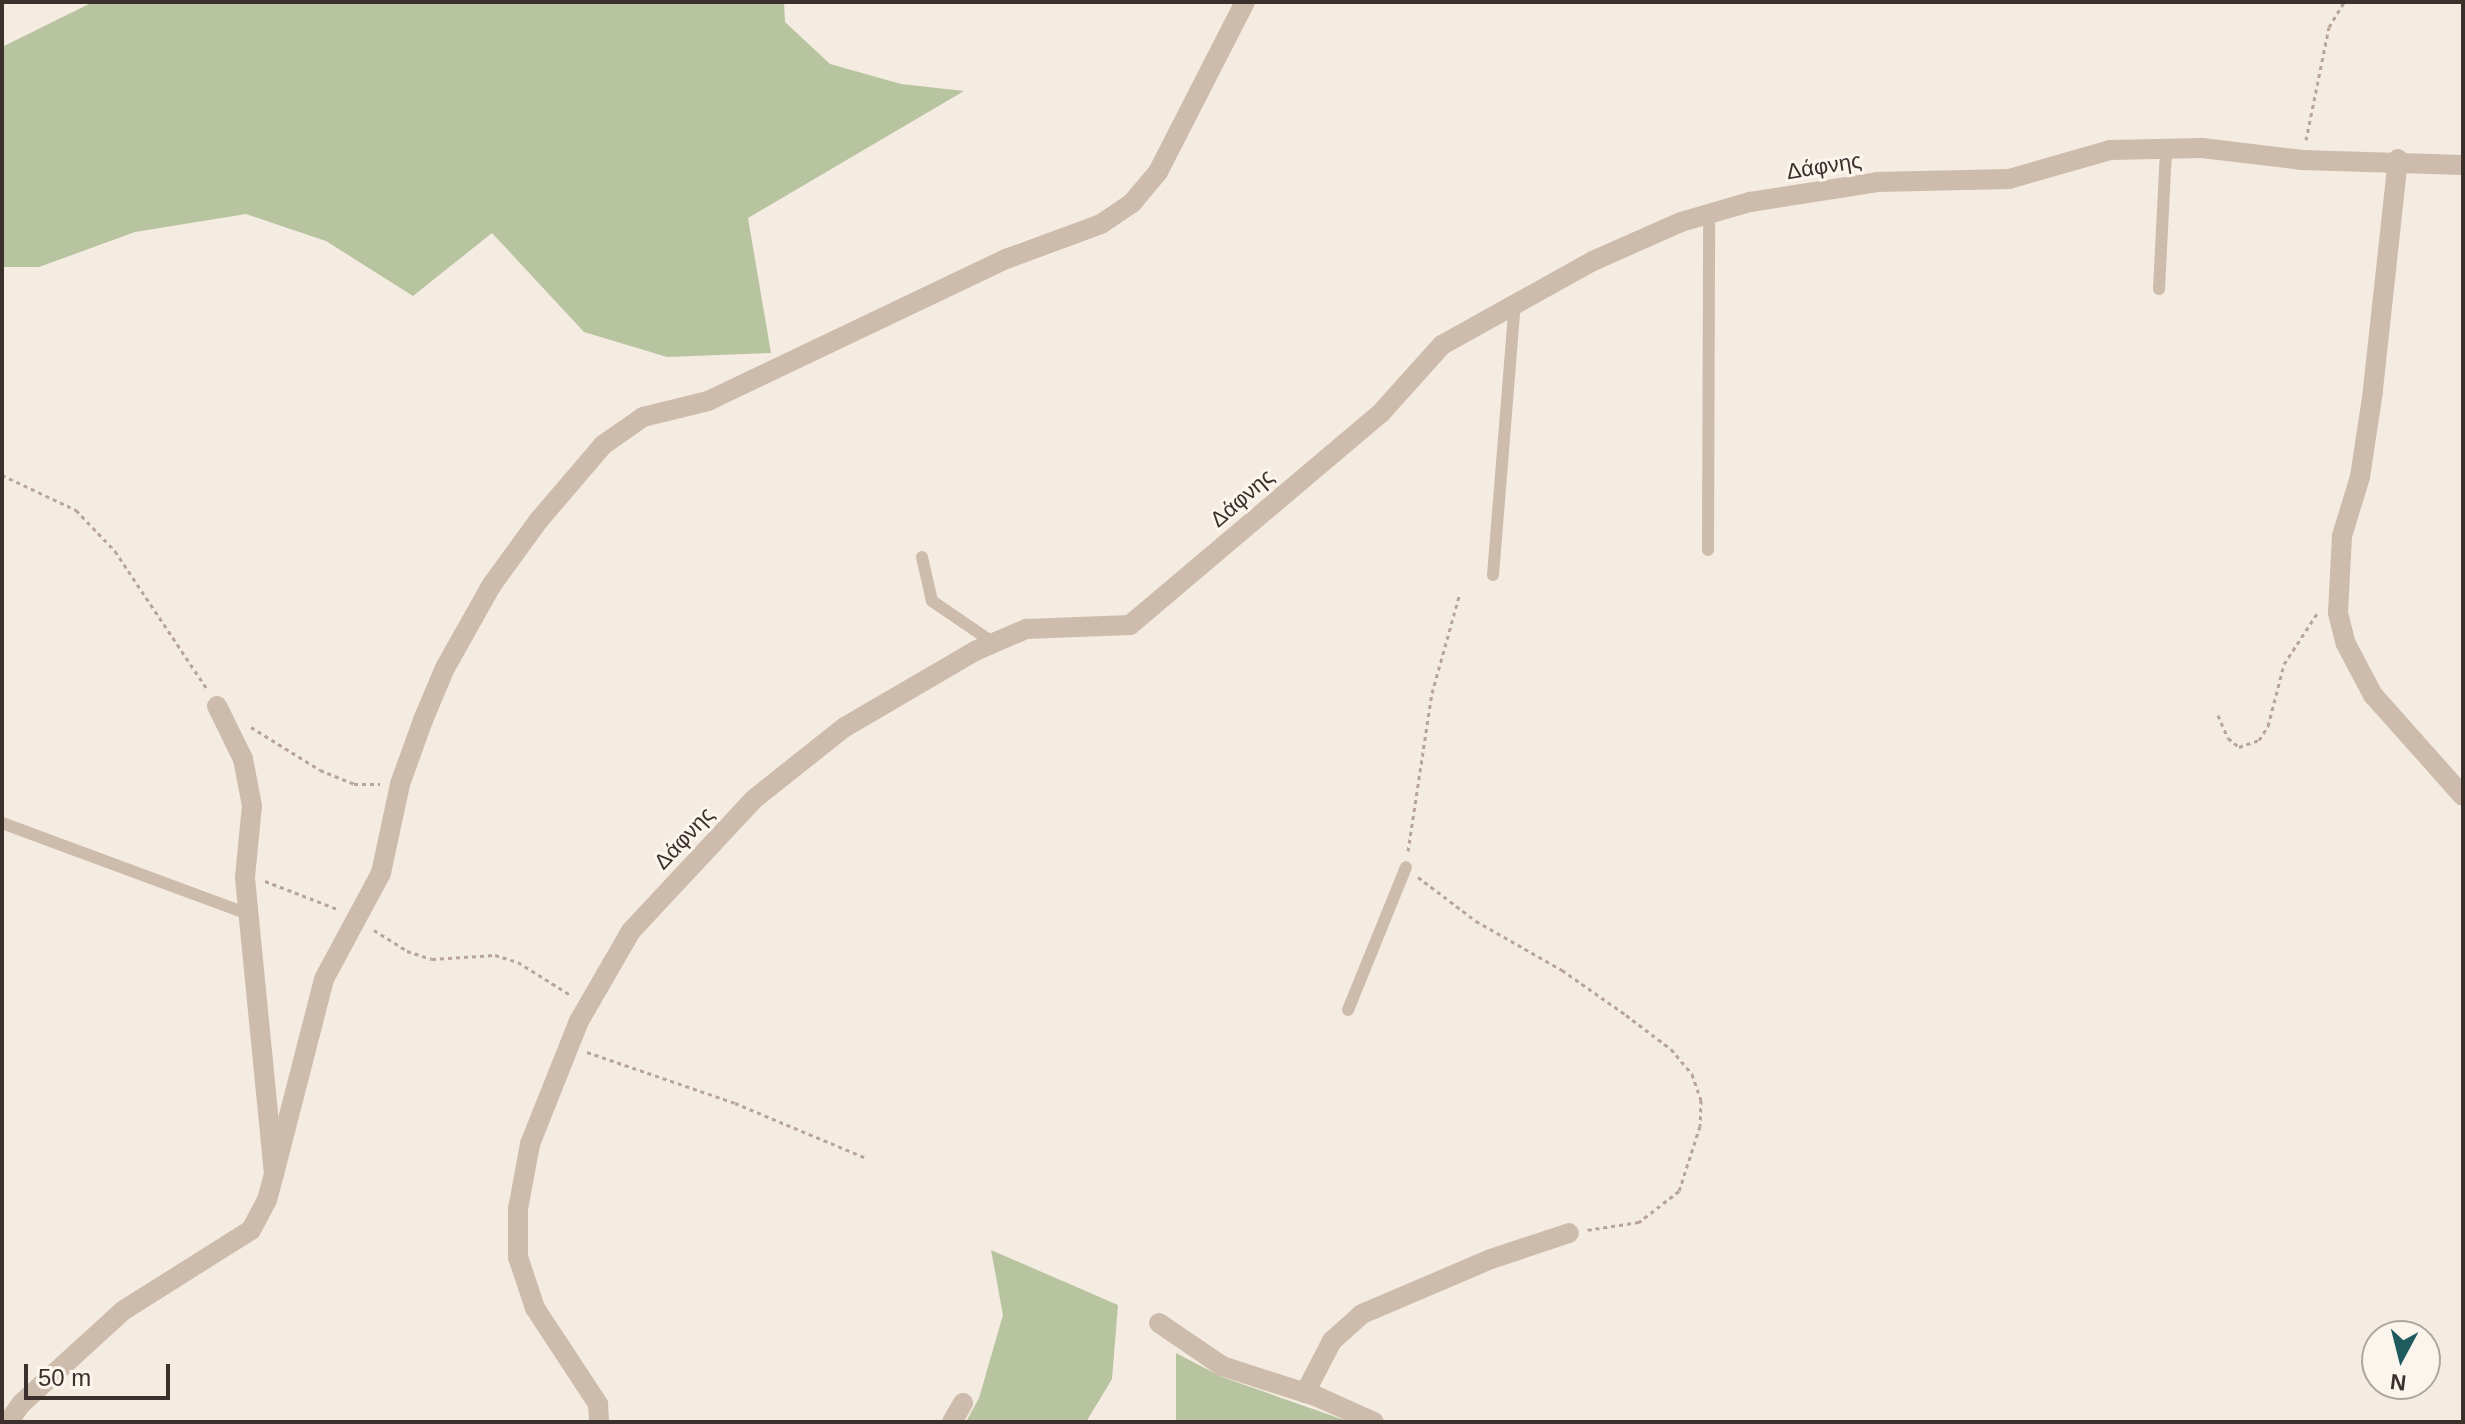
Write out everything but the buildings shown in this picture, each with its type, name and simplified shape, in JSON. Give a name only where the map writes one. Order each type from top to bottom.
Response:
[{"type":"street","points":[[8,1422],[22,1403],[124,1310],[251,1230],[274,1174],[324,979],[360,919],[381,873],[400,784],[445,668],[491,586],[603,445],[643,417],[708,401],[761,378],[1006,259],[1101,224],[1132,203],[1158,172],[1245,2]]},
{"type":"street","name":"Δάφνης","points":[[599,1422],[598,1404],[535,1308],[518,1257],[518,1209],[530,1144],[587,1008],[631,931],[754,799],[845,727],[992,642],[1043,626],[1091,630],[1130,625],[1380,414],[1442,345],[1593,261],[1709,214],[1750,202],[1877,182],[2009,179],[2110,150],[2166,149],[2302,160],[2398,159],[2463,165]]},
{"type":"street","points":[[2398,159],[2373,391],[2336,582],[2345,642],[2373,695],[2463,796]]},
{"type":"street","points":[[217,706],[243,759],[252,806],[245,877],[274,1174]]},
{"type":"street","points":[[1305,1393],[1332,1341],[1362,1314],[1491,1259],[1569,1233]]},
{"type":"street","points":[[1159,1323],[1222,1366],[1305,1393],[1374,1422]]},
{"type":"street","points":[[952,1422],[963,1403]]},
{"type":"lane","points":[[2159,289],[2166,149]]},
{"type":"lane","points":[[1708,550],[1709,214]]},
{"type":"lane","points":[[1493,575],[1515,303]]},
{"type":"lane","points":[[922,557],[932,601],[992,642]]},
{"type":"lane","points":[[2,823],[251,915]]},
{"type":"lane","points":[[1348,1010],[1406,867]]},
{"type":"path","points":[[2302,160],[2329,27],[2344,2]]},
{"type":"path","points":[[2,475],[76,510],[115,551],[217,706],[320,770],[354,784],[400,784]]},
{"type":"path","points":[[2218,715],[2228,738],[2239,747],[2259,740],[2268,726],[2284,664],[2336,582]]},
{"type":"path","points":[[1460,593],[1432,693],[1406,867],[1476,921],[1562,970],[1671,1049],[1692,1074],[1701,1100],[1700,1126],[1679,1191],[1639,1222],[1569,1233]]},
{"type":"path","points":[[245,877],[360,919],[384,939],[432,959],[475,954],[518,962],[587,1008]]},
{"type":"path","points":[[570,1047],[735,1103],[864,1157]]},
{"type":"green space","points":[[93,2],[784,2],[785,22],[830,64],[901,84],[964,91],[748,218],[771,353],[667,357],[584,332],[492,233],[413,296],[326,241],[246,214],[135,232],[39,267],[2,267],[2,47]]},
{"type":"green space","points":[[991,1250],[1118,1305],[1112,1379],[1086,1422],[966,1422],[979,1398],[1003,1315]]},
{"type":"green space","points":[[1176,1353],[1222,1377],[1350,1422],[1176,1422]]}]
